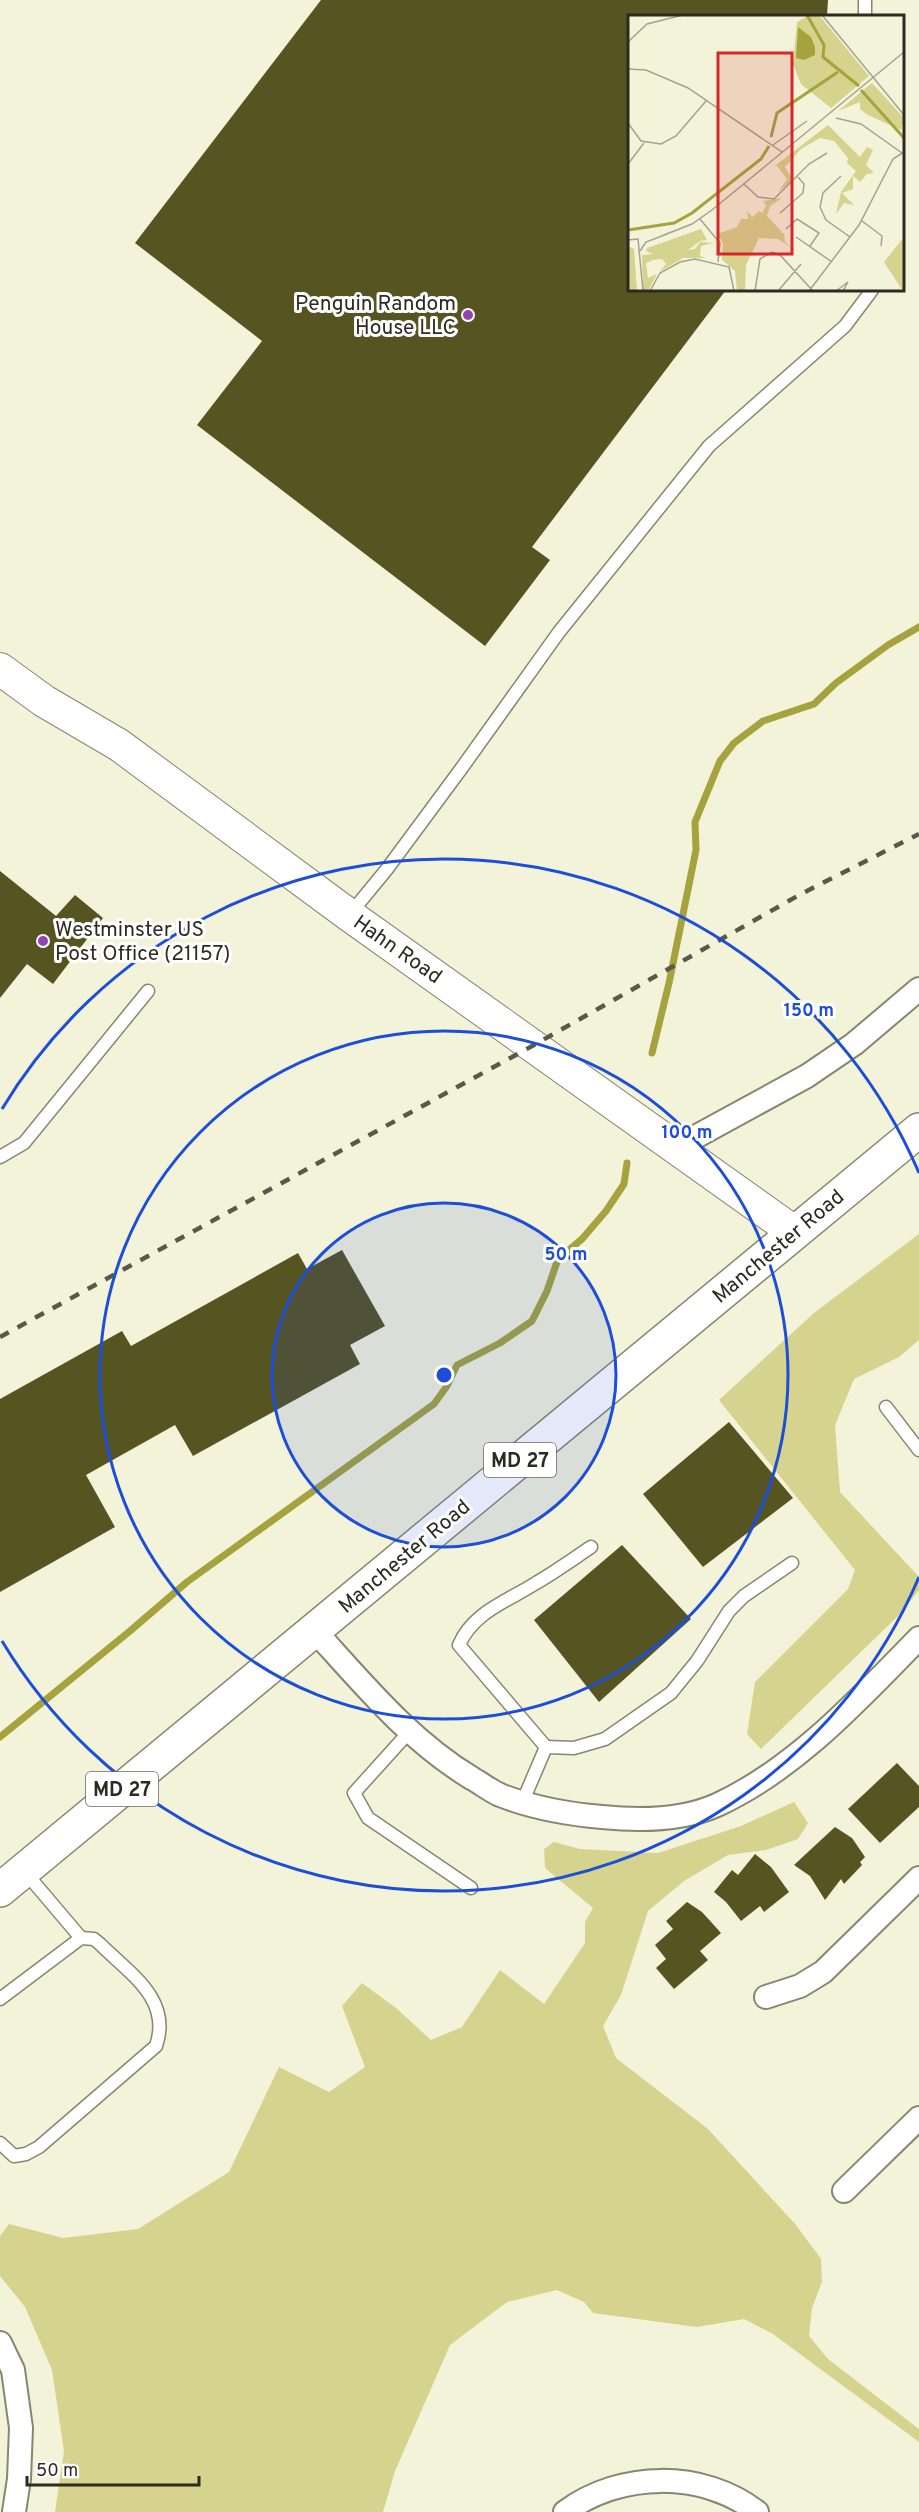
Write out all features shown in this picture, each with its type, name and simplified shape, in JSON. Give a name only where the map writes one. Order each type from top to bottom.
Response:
[{"type":"main road","name":"Hahn Road","points":[[0,669],[44,701],[119,745],[349,915],[794,1232]]},
{"type":"main road","name":"Manchester Road","points":[[12,1880],[919,1130]]},
{"type":"street","points":[[677,1147],[807,1076],[854,1044],[919,989]]},
{"type":"street","points":[[315,1631],[408,1732],[448,1764],[498,1794],[538,1808],[580,1815],[654,1820],[692,1814],[717,1805],[760,1781],[815,1739],[919,1638]]},
{"type":"street","points":[[765,1997],[800,1986],[823,1972],[919,1878]]},
{"type":"street","points":[[844,2191],[919,2118]]},
{"type":"street","points":[[0,2343],[13,2370],[21,2428],[19,2479],[14,2512]]},
{"type":"street","points":[[565,2512],[596,2495],[626,2486],[664,2480],[695,2483],[724,2492],[757,2512]]},
{"type":"lane","points":[[349,915],[387,869],[559,632],[709,446],[845,326],[871,291]]},
{"type":"lane","points":[[0,1157],[24,1143],[148,991]]},
{"type":"lane","points":[[886,1407],[919,1450]]},
{"type":"lane","points":[[591,1547],[535,1584],[489,1610],[465,1631],[459,1645],[546,1747],[574,1748],[605,1739],[671,1693],[698,1661],[729,1611],[744,1596],[792,1563]]},
{"type":"lane","points":[[408,1732],[354,1793],[368,1818],[471,1888]]},
{"type":"lane","points":[[522,1803],[546,1747]]},
{"type":"lane","points":[[0,2144],[14,2156],[26,2154],[39,2147],[156,2046],[159,2035],[159,2013],[148,1992],[94,1939],[81,1938],[12,1880]]},
{"type":"lane","points":[[0,1999],[81,1938]]},
{"type":"shaded area","points":[[919,1234],[919,1340],[899,1357],[854,1379],[835,1425],[840,1492],[919,1577],[919,1590],[900,1614],[761,1749],[747,1734],[755,1682],[848,1589],[855,1570],[719,1400],[814,1313]]},
{"type":"shaded area","points":[[794,1802],[808,1823],[798,1839],[766,1850],[728,1855],[684,1881],[648,1911],[621,1995],[603,2026],[616,2058],[708,2129],[796,2225],[821,2259],[822,2282],[812,2308],[809,2336],[828,2359],[919,2429],[919,2442],[773,2334],[744,2319],[697,2327],[593,2313],[584,2302],[557,2290],[507,2302],[450,2345],[395,2471],[383,2512],[55,2512],[64,2451],[52,2370],[25,2307],[0,2276],[0,2236],[9,2224],[63,2238],[138,2229],[229,2172],[279,2067],[329,2092],[365,2067],[342,2006],[362,1983],[396,2008],[431,2040],[462,2027],[500,1970],[544,2004],[585,1943],[585,1922],[593,1908],[545,1868],[544,1849],[554,1842],[580,1849],[658,1853],[741,1826]]},
{"type":"building","name":"Penguin Random House LLC","points":[[321,0],[828,0],[827,15],[628,15],[628,291],[725,291],[532,547],[550,560],[485,646],[197,425],[262,341],[135,243]]},
{"type":"building","name":"Westminster US Post Office (21157)","points":[[0,871],[56,916],[75,895],[103,918],[53,984],[27,964],[0,998]]},
{"type":"building","points":[[342,1250],[385,1326],[350,1345],[360,1364],[193,1456],[175,1425],[86,1475],[115,1527],[0,1592],[0,1399],[122,1331],[131,1346],[298,1253],[307,1269]]},
{"type":"building","points":[[729,1422],[793,1498],[703,1567],[643,1494]]},
{"type":"building","points":[[622,1545],[691,1619],[599,1702],[534,1620]]},
{"type":"building","points":[[897,1763],[919,1786],[919,1807],[880,1843],[848,1809]]},
{"type":"building","points":[[835,1827],[852,1838],[865,1857],[860,1862],[862,1865],[844,1884],[841,1879],[825,1900],[810,1876],[794,1865]]},
{"type":"building","points":[[755,1854],[771,1867],[789,1892],[764,1912],[760,1906],[741,1921],[726,1902],[714,1892],[732,1870],[738,1875]]},
{"type":"building","points":[[687,1902],[702,1912],[721,1933],[700,1951],[708,1960],[674,1989],[656,1968],[666,1959],[655,1945],[673,1929],[666,1921]]},
{"type":"waterway","points":[[652,1053],[696,850],[695,822],[720,761],[734,743],[763,721],[814,704],[836,683],[888,645],[919,627]]},
{"type":"waterway","points":[[0,1737],[187,1582],[434,1404],[447,1386],[457,1365],[500,1343],[532,1321],[547,1291],[558,1259],[582,1239],[606,1211],[624,1184],[627,1163]]},
{"type":"railway","points":[[0,1337],[534,1045],[801,894],[919,834]]},
{"type":"place","name":"Penguin Random House LLC","points":[[468,315]]},
{"type":"place","name":"Westminster US Post Office (21157)","points":[[43,941]]}]
